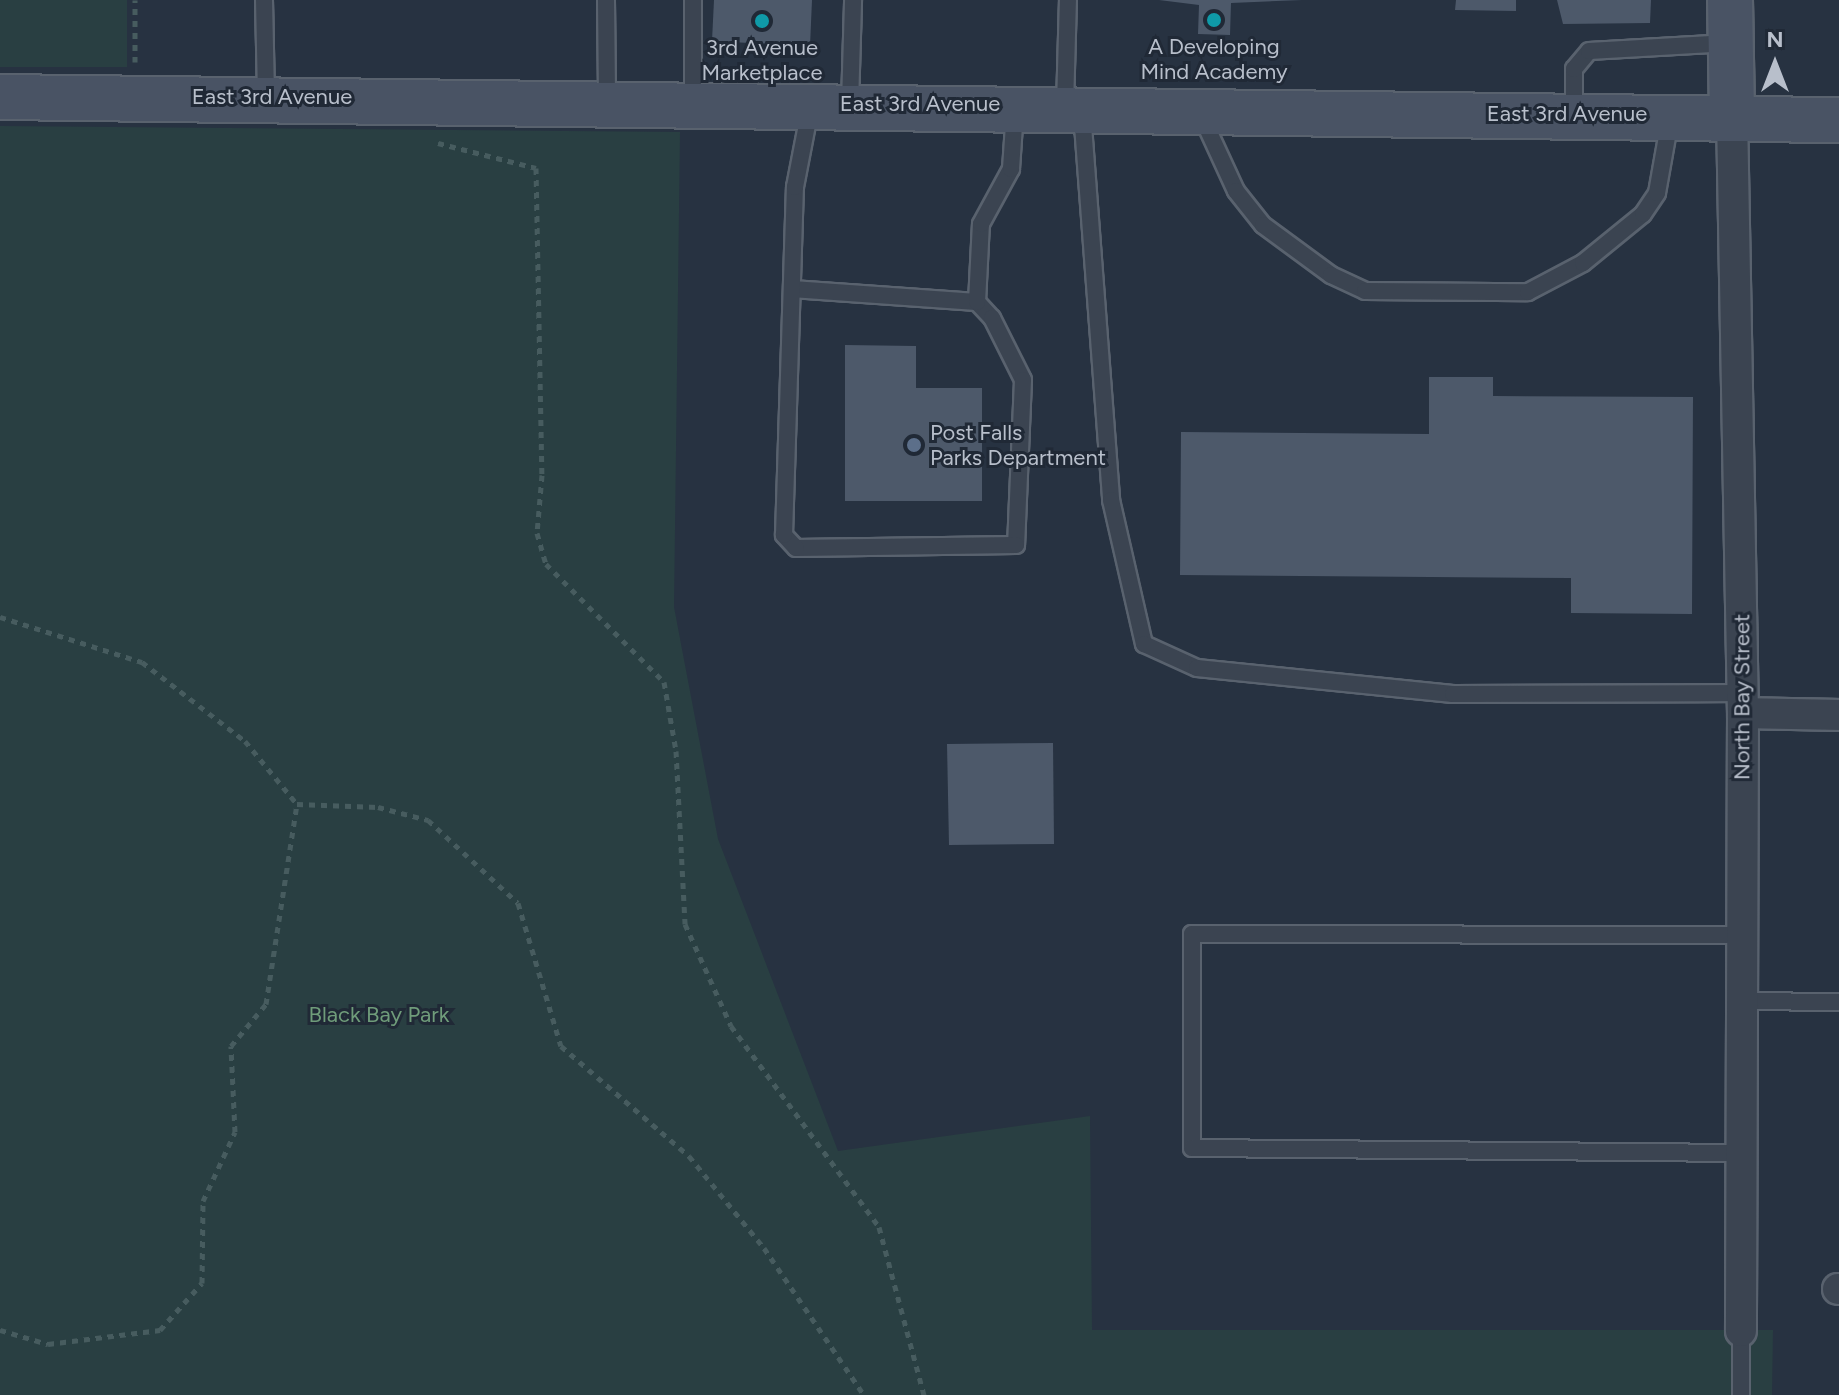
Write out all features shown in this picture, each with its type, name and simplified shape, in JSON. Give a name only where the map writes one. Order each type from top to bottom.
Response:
[{"type":"street","name":"North Bay Street","points":[[1730,0],[1743,703],[1741,1331]]},
{"type":"street","name":"East 3rd Avenue","points":[[0,97],[607,99],[1732,115],[1839,120]]},
{"type":"street","points":[[1743,703],[1839,715]]},
{"type":"lane","points":[[264,0],[266,97]]},
{"type":"lane","points":[[606,0],[607,99]]},
{"type":"lane","points":[[693,0],[693,101]]},
{"type":"lane","points":[[853,0],[831,104],[795,187],[784,535],[796,548],[1016,545],[1023,380],[977,302],[981,224],[1011,169],[1015,105]]},
{"type":"lane","points":[[1068,0],[1073,106],[1111,500],[1144,644],[1197,668],[1453,694],[1743,703]]},
{"type":"lane","points":[[1574,114],[1574,69],[1589,51],[1730,43]]},
{"type":"lane","points":[[1198,109],[1236,191],[1263,225],[1365,291],[1528,292],[1583,263],[1643,214],[1657,193],[1670,115]]},
{"type":"lane","points":[[792,289],[977,302]]},
{"type":"lane","points":[[1741,935],[1192,934],[1192,1148],[1743,1153]]},
{"type":"lane","points":[[1742,1001],[1839,1002]]},
{"type":"lane","name":"North Bay Street","points":[[1741,1331],[1741,1395]]},
{"type":"path","points":[[135,0],[135,97]]},
{"type":"path","points":[[424,142],[536,168],[542,475],[537,533],[546,564],[664,682],[676,751],[685,924],[731,1026],[879,1227],[924,1395]]},
{"type":"path","points":[[0,617],[142,662],[245,741],[297,804],[378,807],[428,820],[518,903],[561,1046],[689,1156],[764,1248],[864,1395]]},
{"type":"path","points":[[0,1330],[48,1344],[160,1330],[202,1283],[203,1201],[235,1132],[231,1046],[266,1004],[297,804]]},
{"type":"green space","points":[[0,0],[127,0],[127,67],[0,67]]},
{"type":"green space","name":"Black Bay Park","points":[[0,126],[680,132],[674,607],[718,839],[838,1151],[1090,1116],[1092,1330],[1773,1330],[1772,1395],[0,1395]]},
{"type":"building","name":"3rd Avenue Marketplace","points":[[714,0],[812,0],[810,46],[712,41]]},
{"type":"building","name":"A Developing Mind Academy","points":[[1159,0],[1302,0],[1231,3],[1230,35],[1198,34],[1199,5]]},
{"type":"building","points":[[1456,0],[1516,0],[1516,11],[1455,10]]},
{"type":"building","points":[[1557,0],[1651,0],[1650,23],[1563,24]]},
{"type":"building","name":"Post Falls Parks Department","points":[[845,345],[916,346],[916,388],[982,388],[982,501],[845,501]]},
{"type":"building","points":[[1429,377],[1493,377],[1493,396],[1693,397],[1692,614],[1571,613],[1571,578],[1180,575],[1181,432],[1429,434]]},
{"type":"building","points":[[1053,743],[1054,844],[949,845],[947,744]]},
{"type":"place","name":"A Developing Mind Academy","points":[[1214,20]]},
{"type":"place","name":"3rd Avenue Marketplace","points":[[762,21]]},
{"type":"place","name":"Post Falls Parks Department","points":[[914,445]]}]
